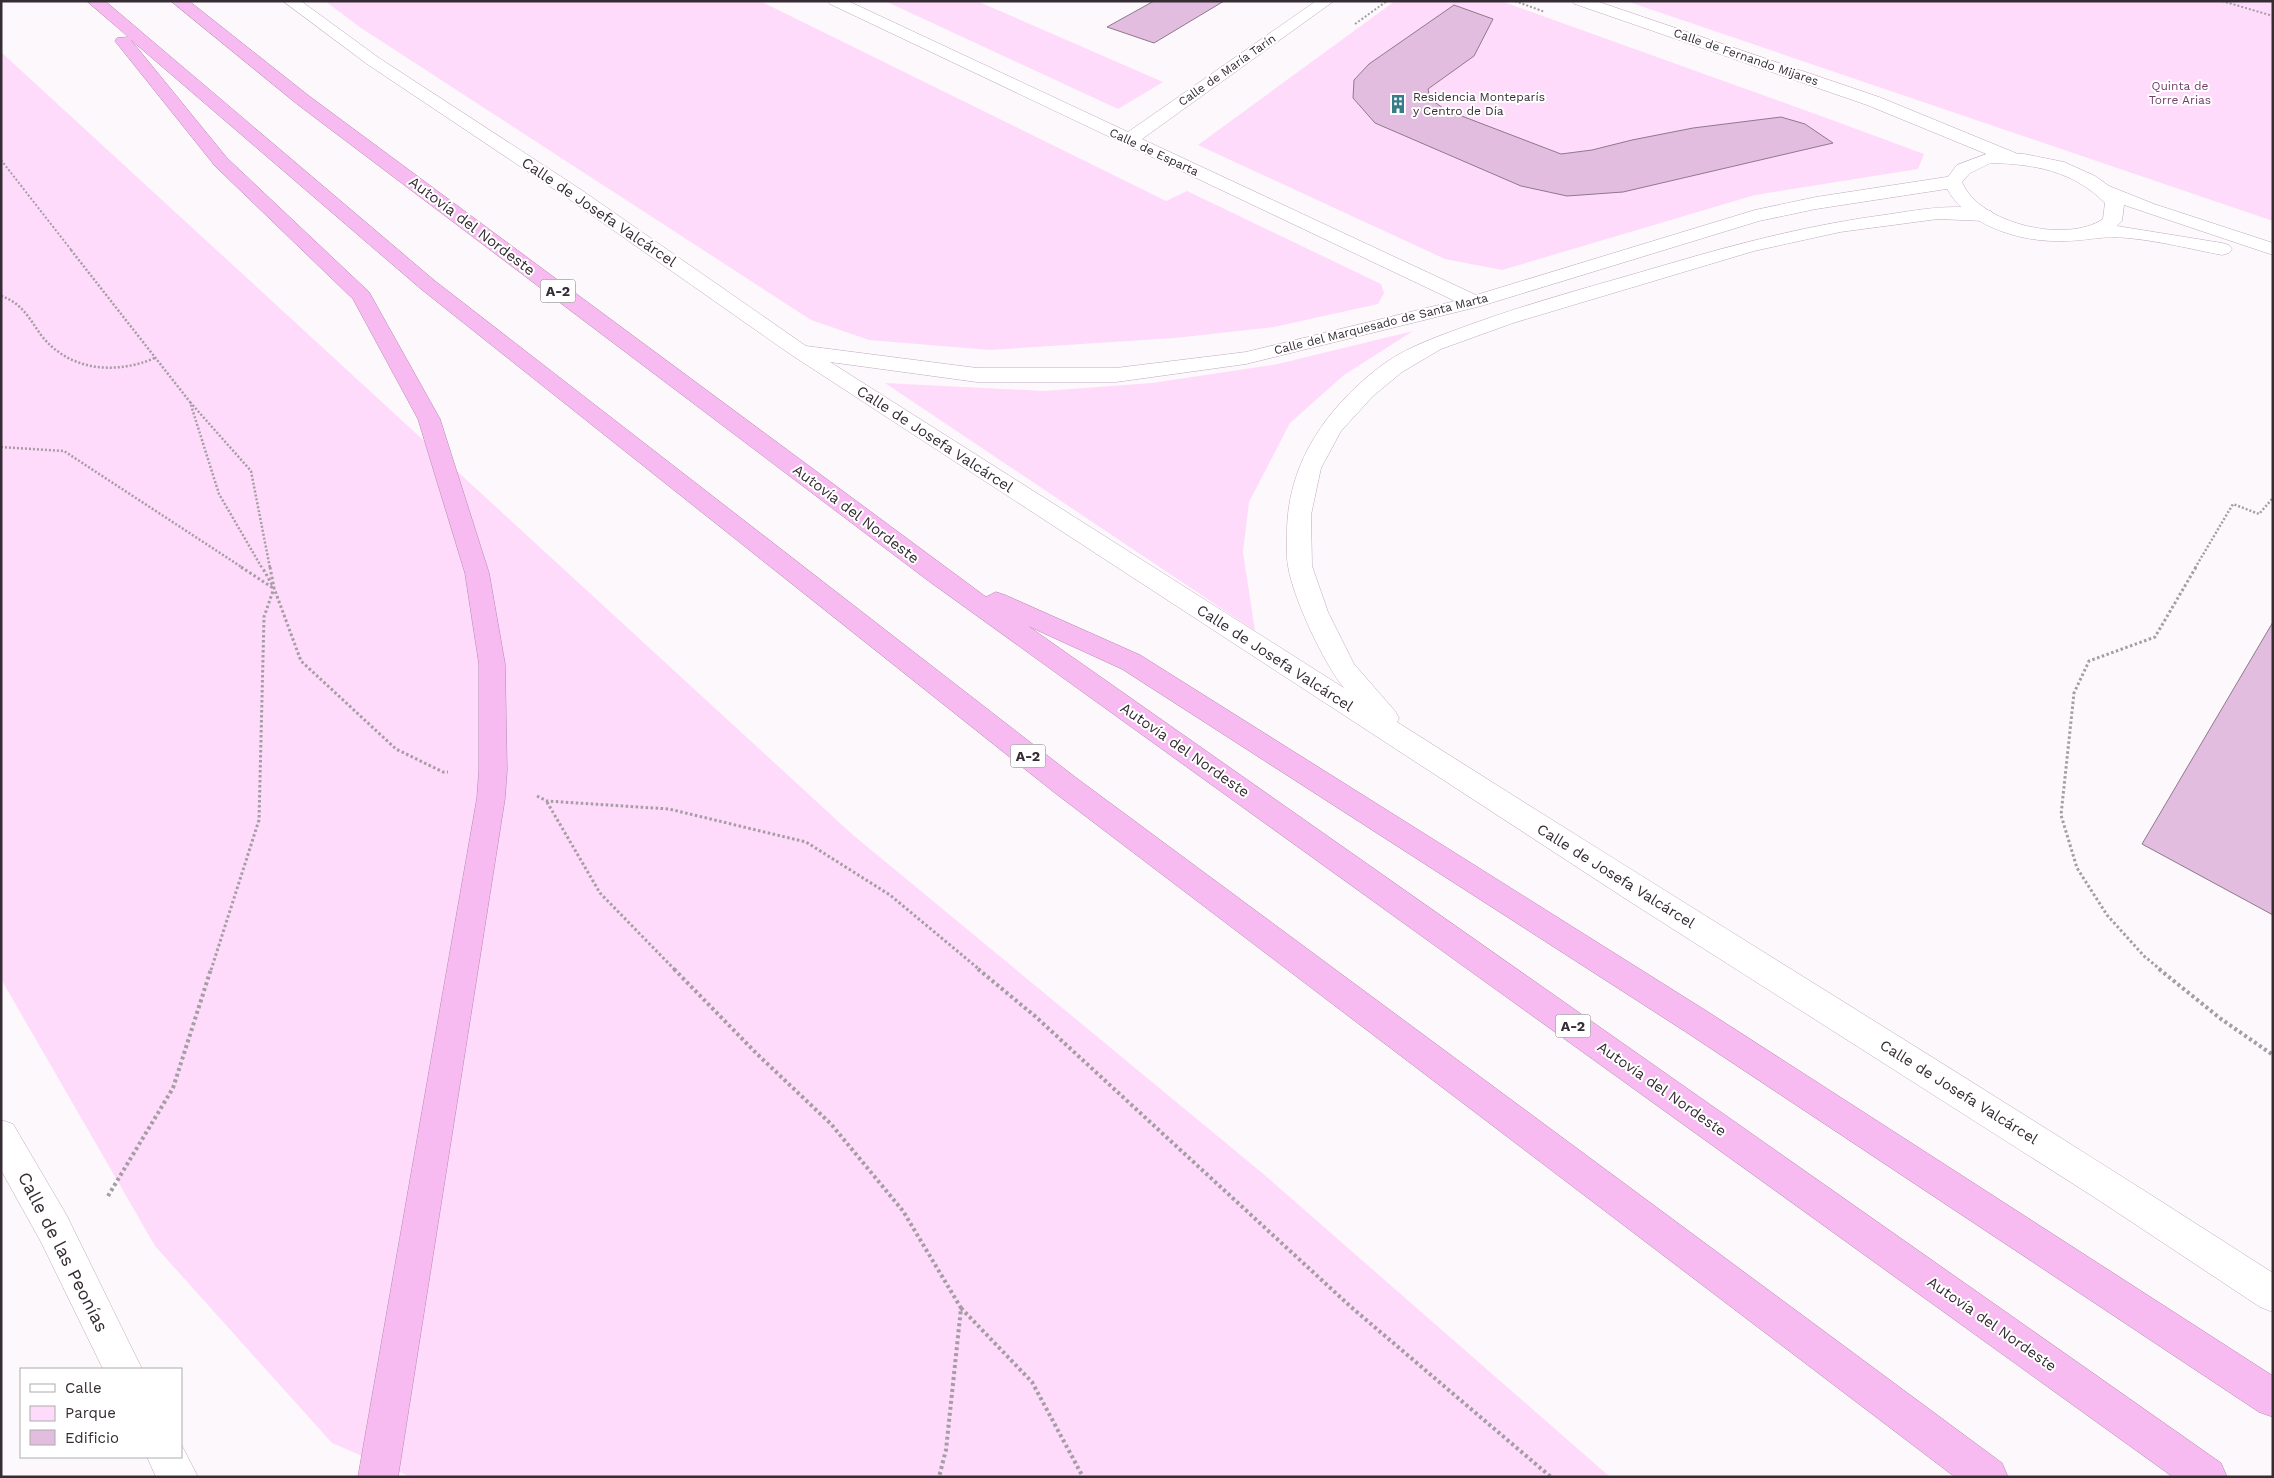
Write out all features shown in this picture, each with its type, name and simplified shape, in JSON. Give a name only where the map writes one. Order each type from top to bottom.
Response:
[{"type":"highway","points":[[91,1],[222,162],[362,296],[429,418],[478,573],[492,664],[493,770],[490,798],[376,1473]]},
{"type":"highway","name":"A-2","points":[[95,1],[428,285],[1065,785],[1988,1477]]},
{"type":"highway","name":"Autovía del Nordeste","points":[[179,1],[303,100],[940,576],[2207,1477]]},
{"type":"highway","points":[[940,576],[1131,662],[1697,1022],[2273,1398]]},
{"type":"street","name":"Calle de Josefa Valcárcel","points":[[291,1],[373,61],[573,192],[797,350],[1640,892],[2109,1187],[2273,1294]]},
{"type":"street","name":"Calle de Esparta","points":[[835,1],[1474,302]]},
{"type":"street","name":"Calle de María Tarín","points":[[1129,140],[1326,1]]},
{"type":"street","name":"Calle de Fernando Mijares","points":[[1580,1],[1866,98],[2012,158]]},
{"type":"street","name":"Calle de Fernando Mijares","points":[[1911,117],[1955,150],[1965,166]]},
{"type":"street","points":[[1989,158],[2012,158],[2034,160],[2064,167],[2090,179],[2115,202],[2112,221],[2098,230],[2078,235],[2043,234],[2014,228],[1984,215],[1961,198],[1953,182],[1957,173],[1965,166],[1989,158]]},
{"type":"street","name":"Calle del Marquesado de Santa Marta","points":[[797,350],[886,364],[977,375],[1116,375],[1246,358],[1474,302],[1756,216],[1816,203],[1953,182]]},
{"type":"street","points":[[2104,190],[2146,208],[2273,249]]},
{"type":"street","name":"Calle del Marquesado de Santa Marta","points":[[1404,740],[1344,670],[1315,612],[1300,566],[1299,515],[1309,468],[1332,427],[1365,391],[1394,367],[1434,345],[1506,320],[1749,246],[1840,226],[1938,213],[1984,215]]},
{"type":"street","points":[[2098,230],[2176,239],[2273,261]]},
{"type":"street","name":"Calle de las Peonías","points":[[1,1136],[54,1229],[123,1368]]},
{"type":"path","points":[[2222,1],[2273,16]]},
{"type":"path","points":[[1,160],[190,402],[251,471],[274,588],[301,662],[396,750],[443,772],[493,770],[547,801],[669,809],[806,842],[890,895],[1036,1016],[1351,1307],[1551,1477]]},
{"type":"path","points":[[1,296],[22,306],[35,323],[41,335],[72,361],[104,368],[124,369],[156,358]]},
{"type":"path","points":[[108,1196],[173,1088],[260,820],[264,618],[274,588],[219,494],[190,402]]},
{"type":"path","points":[[1,447],[64,450],[274,588]]},
{"type":"path","points":[[2273,498],[2260,514],[2233,504],[2156,637],[2089,661],[2074,693],[2061,815],[2077,868],[2106,914],[2144,956],[2221,1019],[2273,1055]]},
{"type":"path","points":[[547,801],[600,893],[757,1054],[831,1124],[902,1211],[961,1308],[1032,1382],[1083,1477]]},
{"type":"path","points":[[939,1477],[946,1450],[961,1308]]},
{"type":"green space","points":[[325,1],[760,1],[1166,201],[1187,191],[1381,284],[1384,293],[1378,304],[1274,327],[1175,338],[990,350],[869,340],[811,320],[361,28]]},
{"type":"green space","points":[[885,1],[977,1],[1163,82],[1118,109]]},
{"type":"green space","points":[[1395,1],[1501,1],[1924,154],[1918,169],[1755,195],[1502,270],[1445,259],[1198,145]]},
{"type":"green space","name":"Quinta de Torre Arias","points":[[1626,1],[2273,1],[2273,221]]},
{"type":"green space","points":[[1,52],[853,835],[1261,1172],[1610,1477],[411,1477],[332,1443],[155,1246],[1,979]]},
{"type":"green space","points":[[1413,331],[1344,375],[1290,423],[1249,502],[1243,552],[1255,631],[885,383],[1044,391],[1152,383],[1278,364]]},
{"type":"building","points":[[1154,1],[1224,1],[1154,43],[1107,27]]},
{"type":"building","name":"Residencia Monteparís y Centro de Día","points":[[1454,5],[1493,19],[1474,56],[1428,89],[1430,99],[1446,110],[1561,154],[1592,150],[1693,128],[1781,117],[1805,124],[1833,143],[1623,192],[1567,196],[1521,186],[1375,123],[1353,98],[1354,80],[1369,64]]},
{"type":"building","points":[[2273,622],[2273,915],[2142,844]]},
{"type":"place","name":"Residencia Monteparís y Centro de Día","points":[[1398,104]]}]
